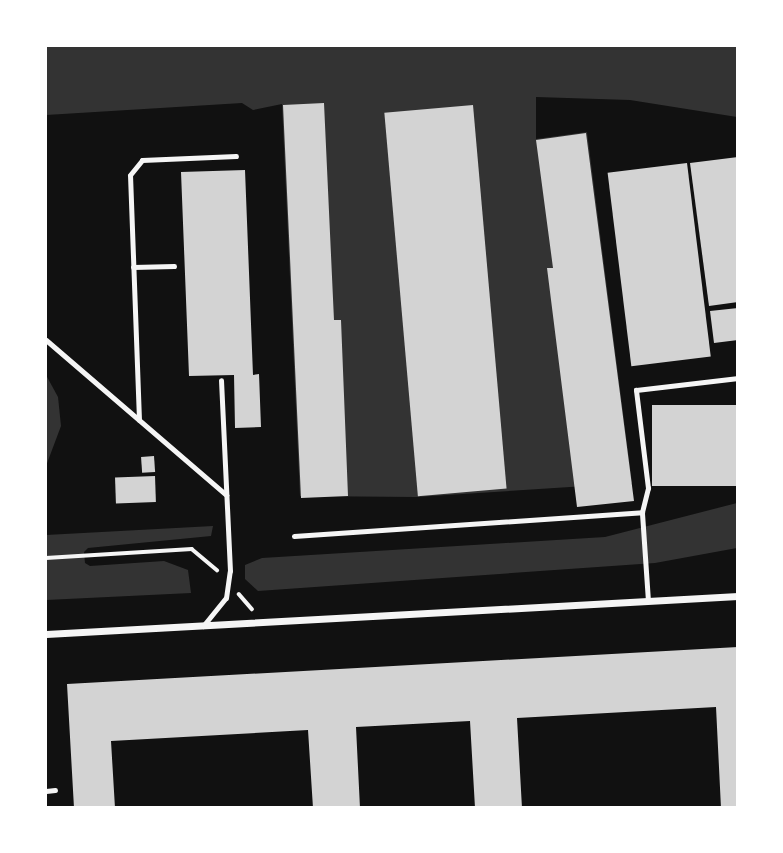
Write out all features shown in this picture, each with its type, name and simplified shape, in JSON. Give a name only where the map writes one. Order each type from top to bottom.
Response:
[{"type":"street","points":[[46,634],[737,596]]},
{"type":"lane","points":[[139,420],[130,175],[135,165],[142,160],[236,156]]},
{"type":"lane","points":[[133,267],[174,266]]},
{"type":"lane","points":[[46,340],[226,495]]},
{"type":"lane","points":[[648,601],[642,512],[648,488],[636,390],[737,378]]},
{"type":"lane","points":[[203,626],[226,598],[229,582],[221,380]]},
{"type":"lane","points":[[294,536],[642,512]]},
{"type":"lane","points":[[46,790],[55,790]]},
{"type":"path","points":[[46,558],[192,550],[229,582],[262,622]]},
{"type":"shaded area","points":[[46,46],[737,46],[737,117],[630,100],[536,97],[536,139],[587,132],[632,483],[416,497],[300,496],[282,104],[253,110],[242,103],[46,115]]},
{"type":"shaded area","points":[[46,375],[58,397],[61,426],[46,466]]},
{"type":"shaded area","points":[[737,503],[737,548],[655,563],[258,591],[245,579],[245,565],[262,558],[605,537]]},
{"type":"shaded area","points":[[213,526],[211,536],[88,548],[84,552],[85,563],[90,566],[164,561],[188,570],[191,593],[46,600],[46,535]]},
{"type":"building","points":[[324,103],[334,320],[341,320],[348,496],[301,498],[283,105]]},
{"type":"building","points":[[473,105],[507,489],[418,496],[384,113]]},
{"type":"building","points":[[586,133],[634,501],[577,507],[547,268],[553,268],[536,140]]},
{"type":"building","points":[[738,157],[738,302],[709,306],[690,163]]},
{"type":"building","points":[[687,163],[711,357],[631,366],[608,173]]},
{"type":"building","points":[[245,170],[253,375],[259,374],[261,427],[235,428],[234,375],[189,376],[181,172]]},
{"type":"building","points":[[738,308],[738,340],[714,343],[710,311]]},
{"type":"building","points":[[652,405],[738,405],[738,486],[652,486]]},
{"type":"building","points":[[154,456],[155,472],[142,473],[141,457]]},
{"type":"building","points":[[155,476],[156,502],[116,503],[115,477]]},
{"type":"building","points":[[738,647],[738,808],[721,808],[716,707],[517,718],[522,808],[475,808],[470,721],[356,727],[360,808],[313,808],[308,730],[111,741],[115,808],[74,808],[67,684]]}]
